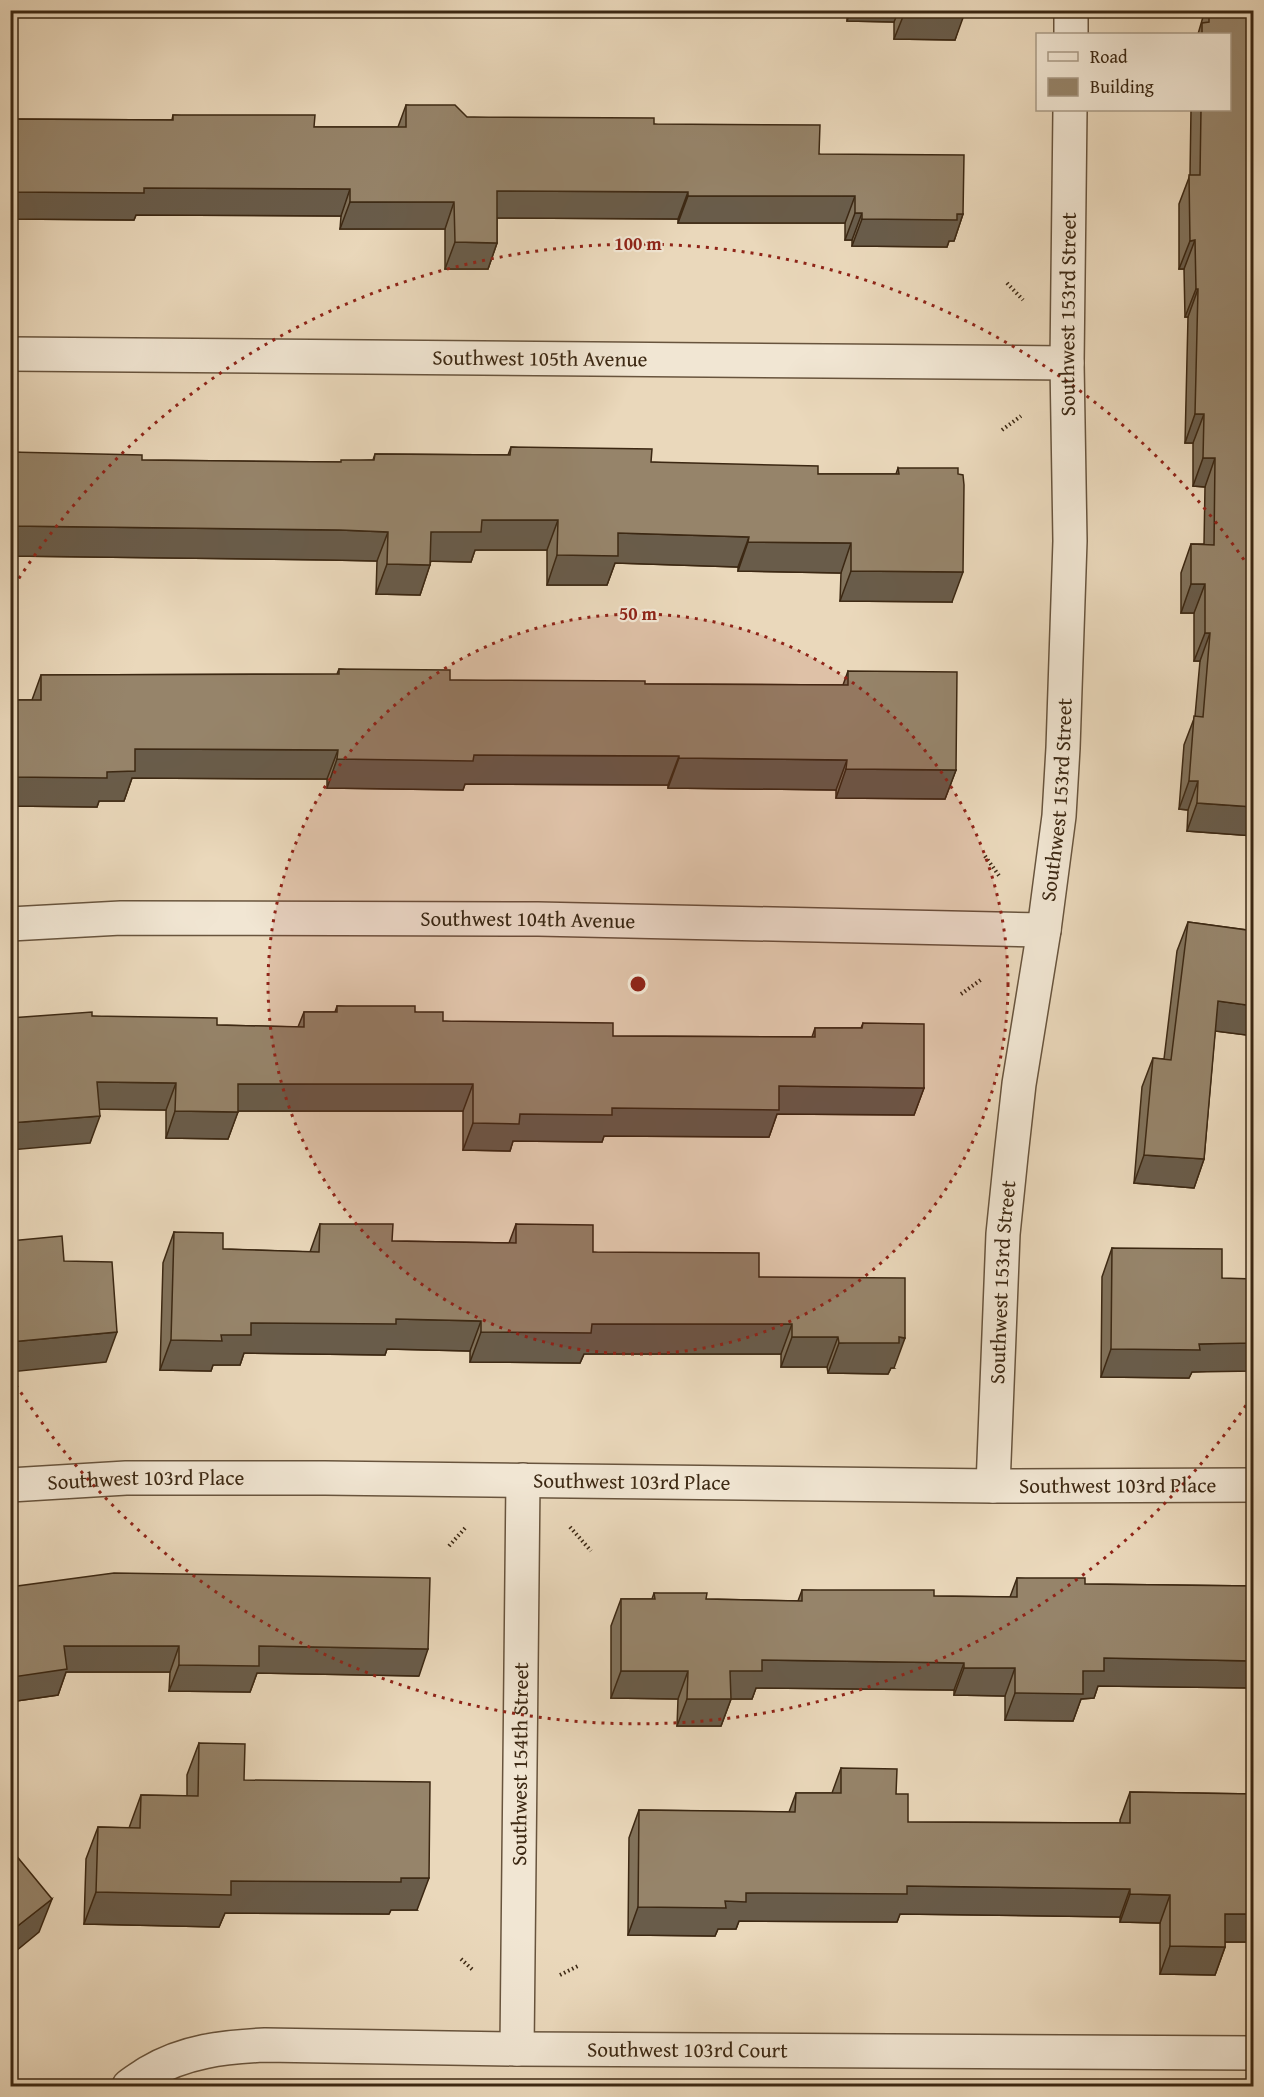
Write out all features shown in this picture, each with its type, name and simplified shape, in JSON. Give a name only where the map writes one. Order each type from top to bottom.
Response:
[{"type":"street","points":[[1071,10],[1071,33]]},
{"type":"street","name":"Southwest 153rd Street","points":[[993,1486],[1003,1234],[1018,1084],[1044,930],[1059,816],[1065,713],[1070,541],[1067,363],[1070,111]]},
{"type":"street","name":"Southwest 105th Avenue","points":[[10,354],[1067,363]]},
{"type":"street","name":"Southwest 104th Avenue","points":[[10,924],[121,918],[538,919],[1044,930]]},
{"type":"street","name":"Southwest 103rd Place","points":[[10,1485],[126,1478],[993,1486],[1254,1485]]},
{"type":"street","name":"Southwest 154th Street","points":[[518,2049],[524,1480]]},
{"type":"street","name":"Southwest 103rd Court","points":[[129,2086],[162,2065],[196,2052],[225,2047],[265,2045],[1254,2054]]},
{"type":"path","points":[[1007,282],[1023,300]]},
{"type":"path","points":[[1002,430],[1021,416]]},
{"type":"path","points":[[985,856],[1000,877]]},
{"type":"path","points":[[961,993],[982,979]]},
{"type":"path","points":[[449,1546],[466,1527]]},
{"type":"path","points":[[570,1527],[591,1551]]},
{"type":"path","points":[[461,1959],[475,1972]]},
{"type":"path","points":[[554,1978],[578,1966]]},
{"type":"building","points":[[904,10],[964,10],[964,15],[904,14]]},
{"type":"building","points":[[1209,10],[1254,10],[1254,807],[1197,803],[1198,781],[1189,781],[1194,716],[1203,717],[1210,633],[1205,633],[1205,584],[1191,584],[1191,544],[1214,545],[1215,458],[1203,458],[1204,414],[1195,414],[1198,289],[1196,289],[1195,240],[1190,241],[1189,175],[1200,175],[1201,111],[1231,111],[1231,33],[1202,33],[1202,23],[1209,22]]},
{"type":"building","points":[[406,105],[455,105],[467,117],[654,118],[654,124],[820,125],[819,154],[964,155],[963,214],[957,214],[957,220],[862,219],[862,213],[855,213],[855,196],[688,196],[688,192],[497,191],[497,243],[455,242],[454,202],[350,202],[350,189],[144,188],[144,193],[10,192],[10,119],[173,120],[173,115],[315,115],[314,127],[406,127]]},
{"type":"building","points":[[511,447],[652,449],[651,462],[818,466],[818,474],[899,474],[898,468],[958,468],[958,474],[963,475],[964,485],[963,572],[851,571],[851,543],[748,542],[749,537],[618,533],[618,556],[557,555],[558,520],[482,520],[481,532],[431,532],[430,565],[387,564],[388,532],[10,526],[10,452],[142,455],[142,460],[341,462],[341,460],[374,460],[375,454],[510,455]]},
{"type":"building","points":[[339,669],[450,670],[450,680],[848,685],[848,671],[957,672],[956,770],[846,769],[847,760],[474,755],[473,761],[337,759],[338,750],[135,749],[135,771],[107,772],[107,778],[10,777],[10,700],[41,700],[41,675],[339,674]]},
{"type":"building","points":[[1188,922],[1254,931],[1254,1006],[1218,1001],[1204,1159],[1144,1155],[1153,1058],[1171,1060]]},
{"type":"building","points":[[337,1006],[415,1006],[415,1012],[443,1012],[443,1021],[613,1023],[613,1036],[815,1037],[815,1028],[862,1028],[863,1023],[924,1024],[924,1088],[779,1086],[779,1110],[612,1108],[612,1115],[520,1114],[519,1124],[473,1123],[473,1084],[238,1084],[238,1112],[175,1111],[176,1083],[97,1082],[100,1116],[10,1123],[10,1018],[92,1012],[92,1016],[217,1018],[217,1025],[304,1027],[304,1012],[337,1012]]},
{"type":"building","points":[[320,1224],[393,1224],[392,1241],[516,1243],[516,1224],[593,1225],[593,1252],[759,1253],[759,1277],[905,1278],[905,1338],[899,1337],[899,1343],[839,1343],[838,1337],[792,1337],[792,1324],[592,1324],[591,1333],[481,1332],[481,1321],[396,1319],[396,1324],[251,1323],[251,1335],[221,1335],[222,1341],[171,1340],[174,1232],[223,1233],[223,1249],[319,1252]]},
{"type":"building","points":[[62,1236],[64,1261],[112,1262],[117,1332],[10,1342],[10,1241]]},
{"type":"building","points":[[1112,1248],[1222,1249],[1222,1278],[1254,1279],[1254,1343],[1199,1344],[1200,1350],[1111,1349]]},
{"type":"building","points":[[114,1573],[430,1578],[428,1649],[259,1646],[259,1666],[179,1665],[179,1646],[64,1646],[67,1669],[13,1677],[10,1662],[10,1587]]},
{"type":"building","points":[[1017,1578],[1085,1578],[1085,1584],[1254,1586],[1254,1661],[1104,1658],[1104,1671],[1083,1671],[1083,1694],[1015,1693],[1015,1668],[964,1668],[964,1663],[762,1660],[762,1671],[730,1671],[731,1699],[687,1699],[688,1671],[621,1671],[621,1599],[655,1599],[654,1593],[707,1593],[706,1599],[802,1601],[802,1590],[934,1590],[934,1596],[1017,1597]]},
{"type":"building","points":[[199,1743],[245,1744],[244,1780],[430,1782],[429,1878],[401,1878],[401,1882],[231,1881],[231,1895],[96,1892],[98,1827],[140,1828],[141,1795],[198,1796]]},
{"type":"building","points":[[841,1768],[897,1769],[896,1794],[908,1794],[908,1822],[1130,1823],[1130,1792],[1254,1794],[1254,1914],[1225,1914],[1225,1947],[1170,1946],[1170,1895],[1130,1894],[1130,1889],[907,1886],[907,1894],[746,1893],[746,1902],[725,1901],[726,1908],[638,1907],[639,1810],[795,1812],[796,1793],[841,1793]]},
{"type":"building","points":[[10,1848],[52,1899],[10,1932]]}]
